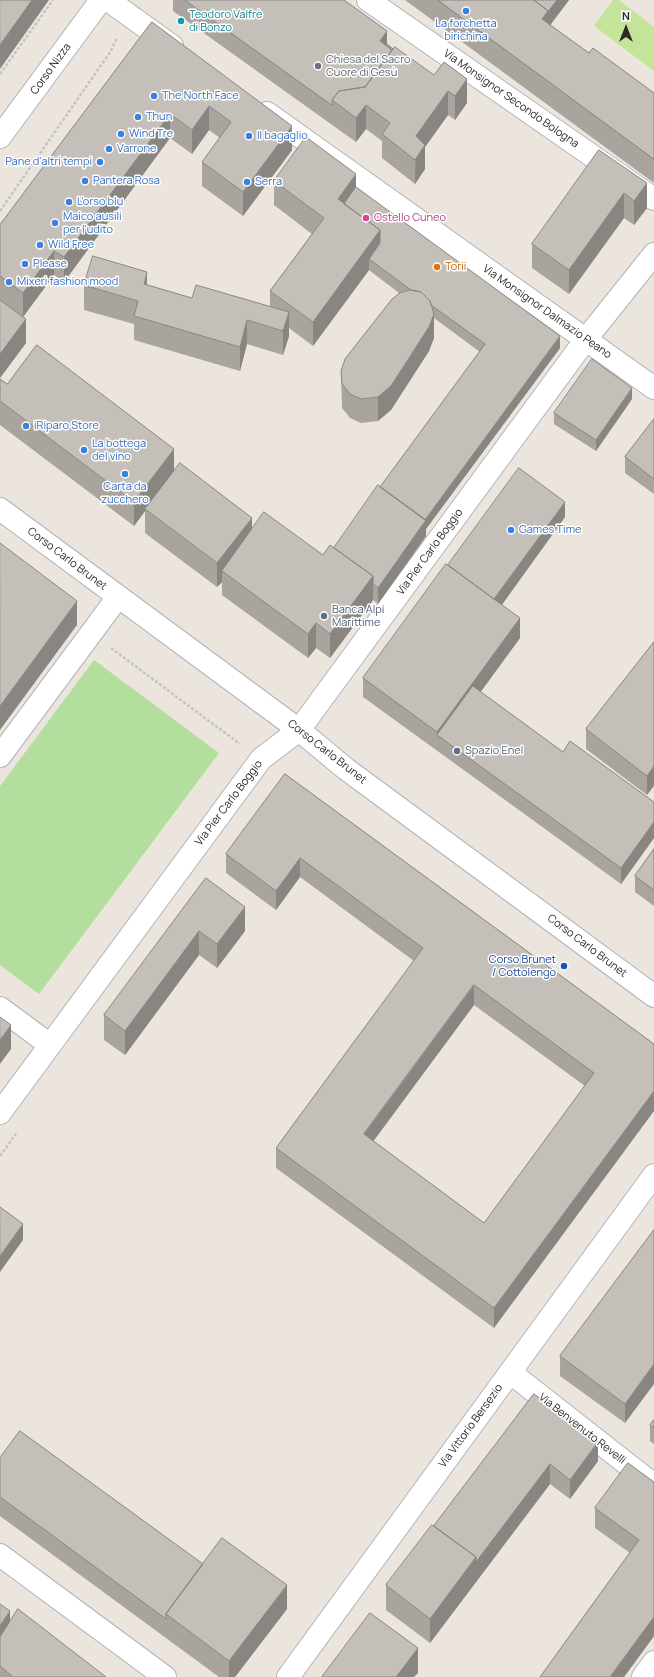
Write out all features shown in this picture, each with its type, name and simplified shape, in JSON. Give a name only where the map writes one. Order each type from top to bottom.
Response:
[{"type":"street","name":"Corso Nizza","points":[[0,137],[101,0]]},
{"type":"street","points":[[108,0],[185,55]]},
{"type":"street","name":"Via Monsignor Secondo Bologna","points":[[368,0],[654,199]]},
{"type":"street","name":"Via Monsignor Dalmazio Peano","points":[[250,101],[586,338],[654,388]]},
{"type":"street","name":"Via Pier Carlo Boggio","points":[[0,1113],[261,759],[299,730],[586,338],[654,254]]},
{"type":"street","name":"Corso Carlo Brunet","points":[[0,509],[299,730],[346,768],[654,996]]},
{"type":"street","points":[[0,756],[118,597]]},
{"type":"street","points":[[0,1008],[50,1045]]},
{"type":"street","name":"Via Vittorio Bersezio","points":[[288,1677],[654,1175]]},
{"type":"street","name":"Via Benvenuto Revelli","points":[[511,1373],[654,1485]]},
{"type":"street","points":[[0,1556],[164,1677]]},
{"type":"street","points":[[644,1677],[654,1662]]},
{"type":"path","points":[[0,74],[53,0]]},
{"type":"path","points":[[0,211],[110,51],[126,14]]},
{"type":"path","points":[[92,633],[261,759]]},
{"type":"green space","points":[[613,0],[619,0],[654,27],[654,71],[594,26]]},
{"type":"green space","points":[[94,660],[219,753],[39,994],[0,965],[0,786]]},
{"type":"building","points":[[0,0],[32,0],[0,45]]},
{"type":"building","name":"Chiesa del Sacro Cuore di Gesù","points":[[185,0],[344,0],[387,31],[380,41],[392,50],[365,87],[339,91],[332,100],[332,105]]},
{"type":"building","points":[[438,0],[534,0],[548,11],[542,19],[589,53],[593,48],[654,93],[654,159]]},
{"type":"building","points":[[534,0],[557,0],[548,12]]},
{"type":"building","points":[[152,22],[292,126],[243,192],[202,162],[231,122],[209,106],[192,130],[170,114],[64,257],[54,251],[23,293],[0,276],[0,225]]},
{"type":"building","points":[[387,44],[393,49],[392,50],[386,45]]},
{"type":"building","points":[[395,47],[434,75],[444,62],[467,79],[455,96],[448,91],[416,136],[425,145],[415,160],[382,134],[390,123],[366,105],[356,118],[332,100],[339,91],[365,87]]},
{"type":"building","points":[[306,137],[356,174],[338,199],[380,230],[313,322],[270,291],[324,218],[274,181]]},
{"type":"building","points":[[599,150],[647,183],[634,201],[624,193],[569,270],[532,244]]},
{"type":"building","points":[[356,187],[560,336],[425,520],[380,487],[485,344],[431,305],[430,301],[421,292],[411,290],[369,259],[380,243],[380,230],[344,204]]},
{"type":"building","points":[[93,256],[147,272],[144,284],[192,298],[196,285],[289,312],[283,331],[247,320],[240,347],[134,316],[138,301],[84,285]]},
{"type":"building","points":[[410,290],[421,292],[430,301],[434,314],[429,327],[391,386],[378,397],[361,399],[350,394],[342,384],[341,371],[345,359],[392,299],[400,293]]},
{"type":"building","points":[[0,300],[26,319],[0,354]]},
{"type":"building","points":[[37,345],[174,449],[134,502],[0,401],[0,379],[7,384]]},
{"type":"building","points":[[592,359],[632,388],[596,440],[554,413]]},
{"type":"building","points":[[654,419],[654,479],[625,457]]},
{"type":"building","points":[[180,463],[252,518],[217,563],[145,509]]},
{"type":"building","points":[[519,468],[565,502],[494,599],[448,565]]},
{"type":"building","points":[[378,485],[426,520],[378,588],[373,584],[373,576],[334,548]]},
{"type":"building","points":[[264,512],[323,555],[330,545],[373,576],[330,634],[316,623],[308,634],[222,571]]},
{"type":"building","points":[[0,543],[77,601],[0,706]]},
{"type":"building","points":[[446,564],[520,618],[437,732],[363,678]]},
{"type":"building","points":[[654,642],[654,766],[647,776],[586,729]]},
{"type":"building","points":[[473,686],[563,752],[570,741],[654,802],[654,822],[621,868],[437,735]]},
{"type":"building","points":[[285,774],[654,1044],[654,1091],[494,1308],[276,1148],[423,948],[300,858],[276,891],[226,854]],"holes":[[[474,985],[594,1073],[484,1223],[364,1134]]]},
{"type":"building","points":[[654,849],[654,890],[635,876]]},
{"type":"building","points":[[206,878],[245,907],[217,944],[199,931],[125,1031],[104,1015]]},
{"type":"building","points":[[0,1017],[11,1025],[0,1040]]},
{"type":"building","points":[[0,1207],[23,1224],[0,1256]]},
{"type":"building","points":[[654,1230],[654,1364],[625,1404],[560,1356]]},
{"type":"building","points":[[534,1394],[598,1442],[570,1480],[550,1464],[476,1562],[476,1557],[434,1526]]},
{"type":"building","points":[[654,1420],[654,1428],[650,1425]]},
{"type":"building","points":[[20,1431],[203,1564],[166,1614],[166,1619],[0,1497],[0,1458]]},
{"type":"building","points":[[628,1463],[654,1482],[654,1617],[610,1677],[540,1677],[639,1540],[595,1508]]},
{"type":"building","points":[[432,1525],[476,1557],[430,1619],[386,1585]]},
{"type":"building","points":[[222,1538],[287,1585],[229,1661],[166,1614]]},
{"type":"building","points":[[0,1604],[10,1611],[0,1626]]},
{"type":"building","points":[[18,1609],[106,1677],[13,1677],[0,1666],[0,1637]]},
{"type":"building","points":[[370,1613],[418,1648],[396,1677],[322,1677]]},
{"type":"place","name":"La forchetta birichina","points":[[466,11]]},
{"type":"place","name":"Teodoro Valfrè di Bonzo","points":[[181,21]]},
{"type":"place","name":"Chiesa del Sacro Cuore di Gesù","points":[[318,66]]},
{"type":"place","name":"The North Face","points":[[154,96]]},
{"type":"place","name":"Thun","points":[[138,117]]},
{"type":"place","name":"Wind Tre","points":[[121,134]]},
{"type":"place","name":"Il bagaglio","points":[[249,136]]},
{"type":"place","name":"Varrone","points":[[109,149]]},
{"type":"place","name":"Pane d'altri tempi","points":[[100,162]]},
{"type":"place","name":"Pantera Rosa","points":[[85,181]]},
{"type":"place","name":"Serra","points":[[247,182]]},
{"type":"place","name":"L'orso blu","points":[[69,202]]},
{"type":"place","name":"Ostello Cuneo","points":[[366,218]]},
{"type":"place","name":"Maico ausili per l'udito","points":[[55,223]]},
{"type":"place","name":"Wild Free","points":[[40,245]]},
{"type":"place","name":"Please","points":[[25,264]]},
{"type":"place","name":"Torii","points":[[437,267]]},
{"type":"place","name":"Mixerì fashion mood","points":[[9,282]]},
{"type":"place","name":"iRiparo Store","points":[[26,426]]},
{"type":"place","name":"La bottega del vino","points":[[84,450]]},
{"type":"place","name":"Carta da zucchero","points":[[125,474]]},
{"type":"place","name":"Games Time","points":[[511,530]]},
{"type":"place","name":"Banca Alpi Marittime","points":[[324,616]]},
{"type":"place","name":"Spazio Enel","points":[[457,751]]},
{"type":"place","name":"Corso Brunet / Cottolengo","points":[[564,966]]}]
